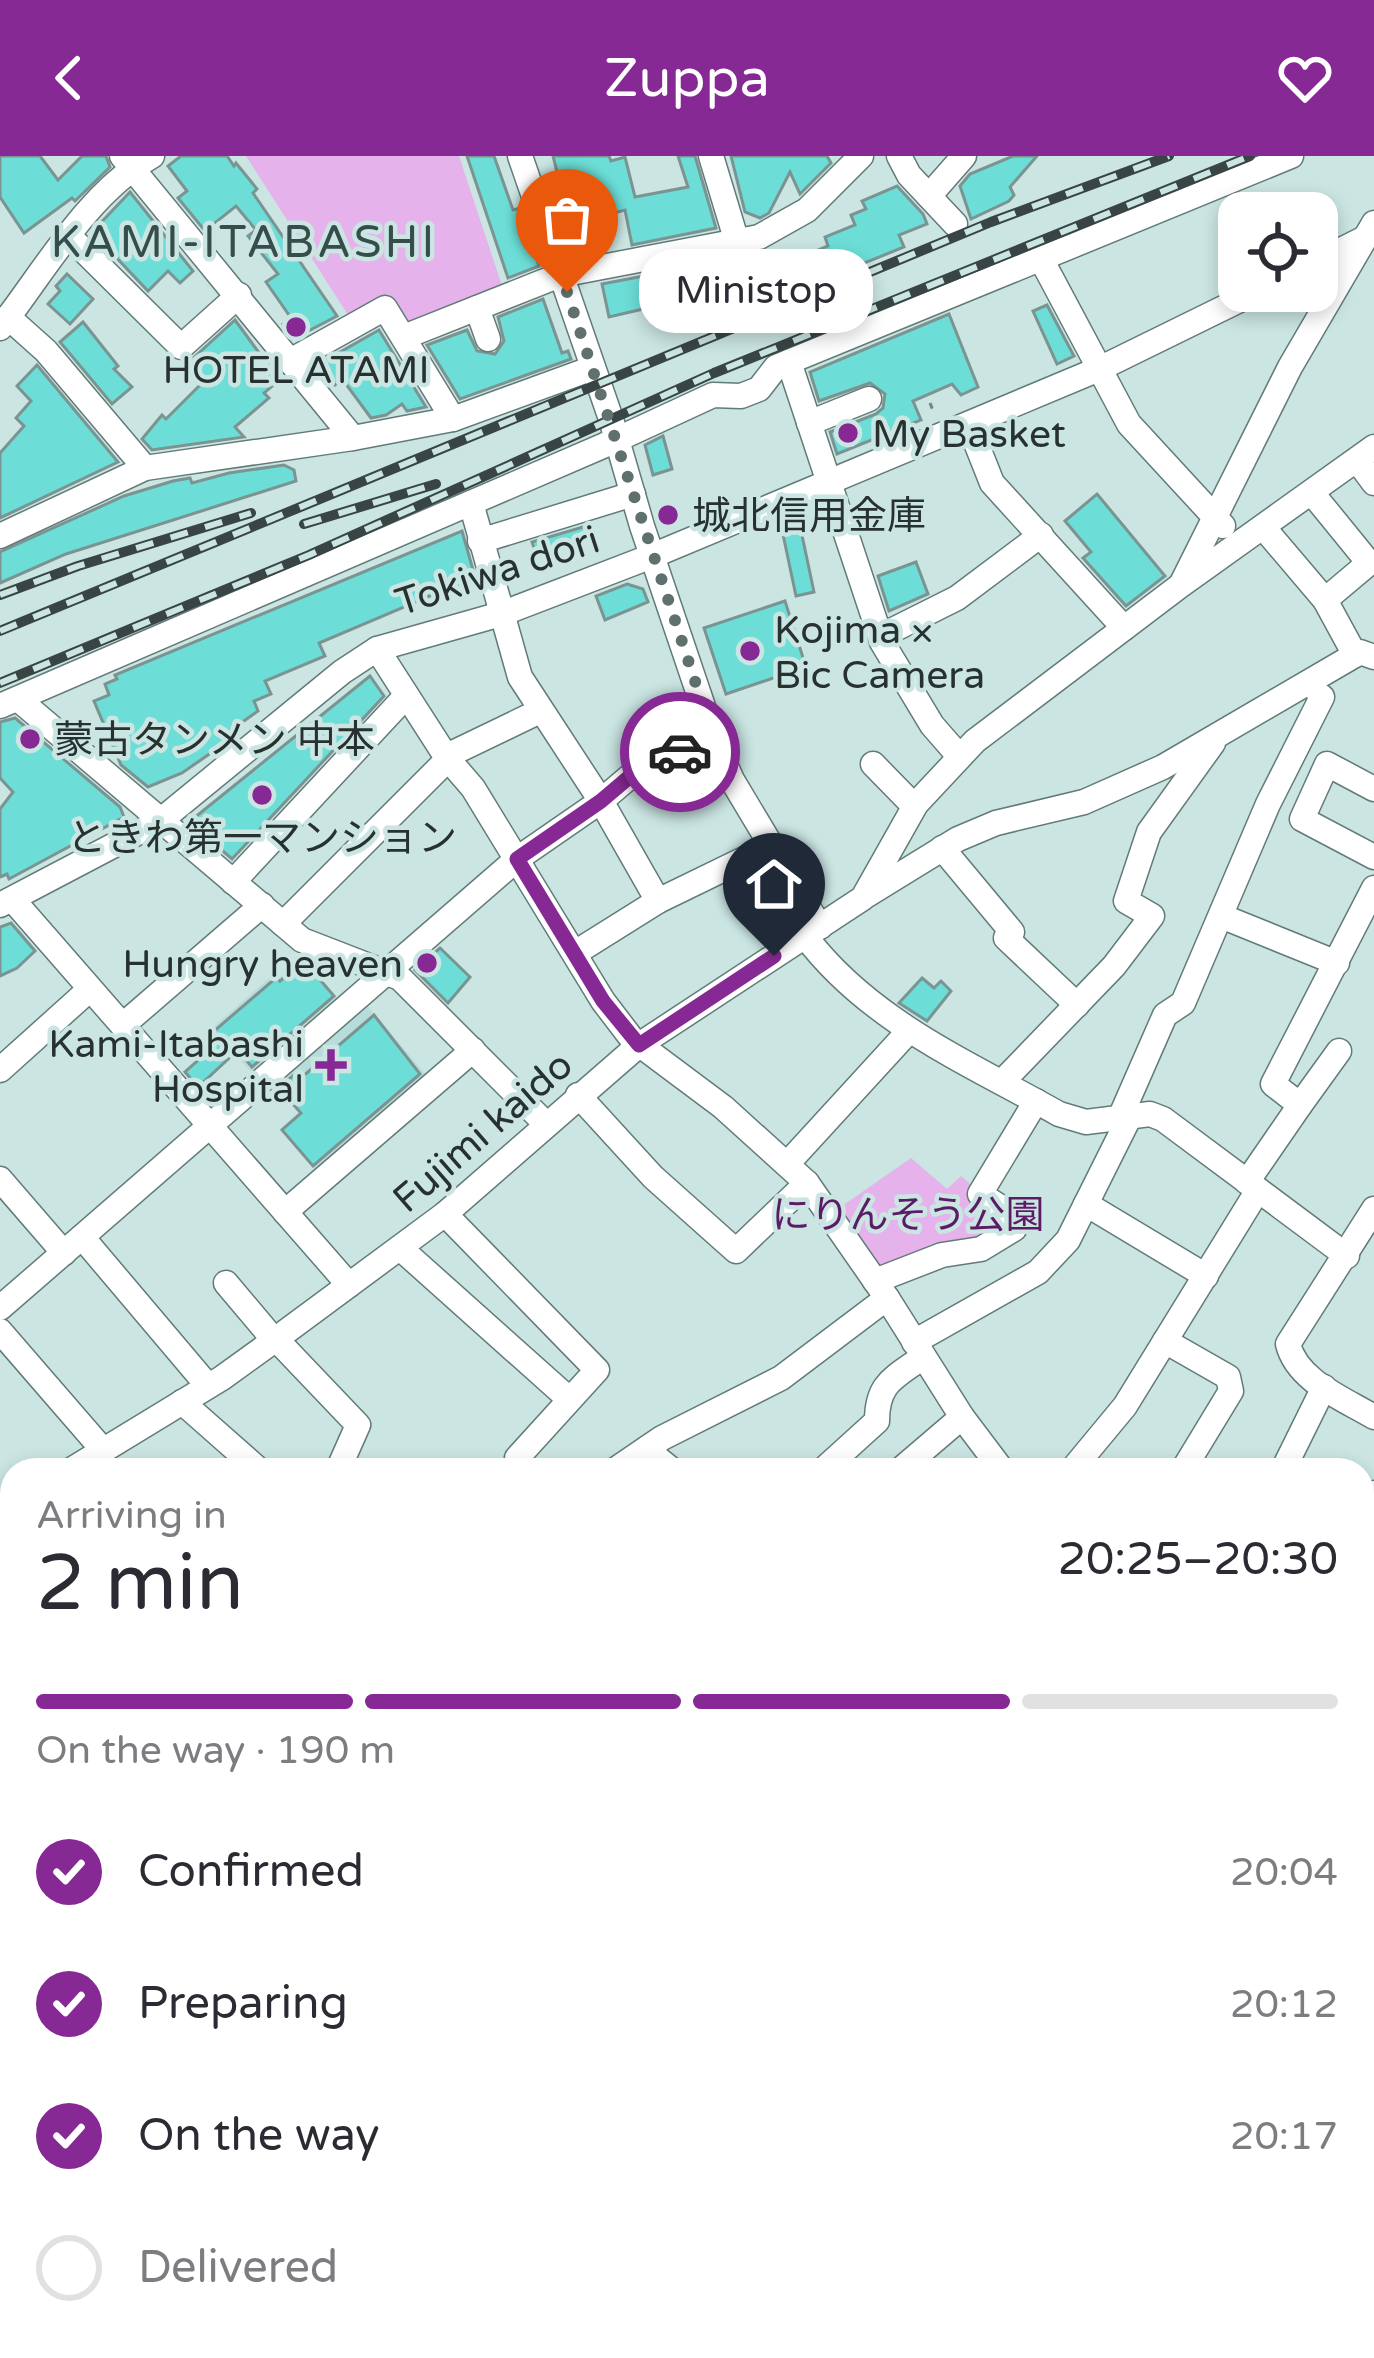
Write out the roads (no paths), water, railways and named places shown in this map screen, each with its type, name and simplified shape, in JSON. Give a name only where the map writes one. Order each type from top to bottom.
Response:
[{"type":"street","points":[[711,156],[737,242]]},
{"type":"street","points":[[404,337],[560,275],[759,237],[795,219],[861,156]]},
{"type":"street","points":[[898,156],[955,224]]},
{"type":"street","points":[[929,196],[964,156]]},
{"type":"street","points":[[546,1124],[400,978],[302,940],[160,820],[9,702],[618,440],[712,394],[741,396],[759,389],[776,367],[1291,156]]},
{"type":"street","points":[[523,157],[714,739],[812,931],[845,979],[908,1032],[1059,1114],[1086,1122],[1150,1114],[1163,1119],[1347,1256]]},
{"type":"street","points":[[146,468],[46,351],[4,322],[52,252],[135,160],[353,438]]},
{"type":"street","points":[[1338,250],[1370,232]]},
{"type":"street","points":[[1181,585],[1290,367],[1370,232]]},
{"type":"street","points":[[68,235],[181,347],[239,295]]},
{"type":"street","points":[[1040,257],[1129,424],[1241,544]]},
{"type":"street","points":[[292,361],[381,308],[388,310],[453,419]]},
{"type":"street","points":[[477,308],[488,339]]},
{"type":"street","name":"Tokiwa dori","points":[[6,903],[160,820],[377,649],[500,614],[652,556],[1099,369],[1218,311]]},
{"type":"street","points":[[789,362],[880,636],[932,724],[959,756]]},
{"type":"street","points":[[0,536],[146,468],[453,419],[593,368]]},
{"type":"street","points":[[809,423],[869,399]]},
{"type":"street","points":[[969,424],[992,483],[1124,628]]},
{"type":"street","points":[[1365,454],[1374,483]]},
{"type":"street","name":"Fujimi kaido","points":[[90,1458],[208,1386],[349,1286],[446,1214],[639,1045],[862,898],[914,806],[1006,714],[1365,454]]},
{"type":"street","points":[[1312,493],[1369,562],[1325,600]]},
{"type":"street","points":[[480,541],[633,494]]},
{"type":"street","points":[[471,503],[520,677],[601,801],[658,901]]},
{"type":"street","points":[[862,898],[942,848],[997,823],[1097,797],[1162,767],[1365,656],[1263,527]]},
{"type":"street","points":[[880,636],[957,598],[1042,535]]},
{"type":"street","points":[[377,649],[447,758],[473,788],[603,1001],[639,1045],[723,1107],[807,1183],[993,1458]]},
{"type":"street","points":[[836,1458],[877,1421],[877,1399],[918,1350],[1038,1272],[1068,1240],[1165,1015],[1184,1003],[1268,804],[1322,698],[1310,688]]},
{"type":"street","points":[[233,882],[406,696]]},
{"type":"street","points":[[283,924],[447,758],[540,711]]},
{"type":"street","points":[[1002,1082],[1114,966],[1151,916],[1126,901],[1149,832],[1219,735]]},
{"type":"street","points":[[0,1308],[517,859],[641,767],[714,739]]},
{"type":"street","points":[[873,764],[914,806]]},
{"type":"street","points":[[1374,789],[1327,764],[1302,818],[1374,857]]},
{"type":"street","points":[[575,953],[658,901],[771,845]]},
{"type":"street","points":[[942,848],[1012,932],[1006,938],[1077,1005]]},
{"type":"street","points":[[1300,1105],[1273,1084],[1374,888]]},
{"type":"street","points":[[6,903],[123,1025],[349,1286]]},
{"type":"street","points":[[123,1025],[262,905]]},
{"type":"street","points":[[1221,916],[1337,963]]},
{"type":"street","points":[[0,1070],[90,989]]},
{"type":"street","points":[[788,1163],[908,1032]]},
{"type":"street","points":[[285,1212],[473,1050]]},
{"type":"street","points":[[1082,1458],[1125,1406],[1206,1276],[1300,1105],[1340,1051]]},
{"type":"street","points":[[578,1095],[653,1177],[736,1251],[807,1183]]},
{"type":"street","points":[[632,1458],[782,1378],[881,1290],[942,1255],[981,1249],[1014,1229],[1014,1216],[980,1194],[1036,1101]]},
{"type":"street","points":[[0,1179],[73,1245],[208,1386]]},
{"type":"street","points":[[1086,1204],[1206,1276]]},
{"type":"street","points":[[1374,1209],[1288,1344],[1293,1360],[1324,1387],[1374,1417]]},
{"type":"street","points":[[446,1214],[597,1370],[517,1458]]},
{"type":"street","points":[[400,1248],[569,1399]]},
{"type":"street","points":[[226,1282],[358,1425],[343,1458]]},
{"type":"street","points":[[0,1331],[103,1450]]},
{"type":"street","points":[[1166,1340],[1228,1377],[1231,1391],[1190,1458]]},
{"type":"street","points":[[1289,1458],[1324,1387]]},
{"type":"street","points":[[182,1402],[245,1458]]},
{"type":"street","points":[[915,1458],[962,1417]]},
{"type":"street","points":[[646,1449],[657,1458]]},
{"type":"railway","points":[[0,631],[991,222],[1169,156]]},
{"type":"railway","points":[[0,683],[309,555],[714,373],[1250,156]]},
{"type":"railway","points":[[304,524],[436,484]]},
{"type":"railway","points":[[0,595],[251,513]]},
{"type":"place","name":"Ministop","points":[[567,292]]},
{"type":"place","name":"HOTEL ATAMI","points":[[296,327]]},
{"type":"place","name":"My Basket","points":[[848,433]]},
{"type":"place","name":"城北信用金庫","points":[[668,515]]},
{"type":"place","name":"Kojima × Bic Camera","points":[[750,651]]},
{"type":"place","name":"蒙古タンメン 中本","points":[[30,739]]},
{"type":"place","name":"ときわ第一マンション","points":[[262,795]]},
{"type":"place","name":"Hungry heaven","points":[[427,963]]},
{"type":"place","name":"Kami-Itabashi Hospital","points":[[331,1065]]},
{"type":"district","name":"KAMI-ITABASHI","points":[[244,241]]},
{"type":"park label","name":"にりんそう公園","points":[[908,1214]]}]
